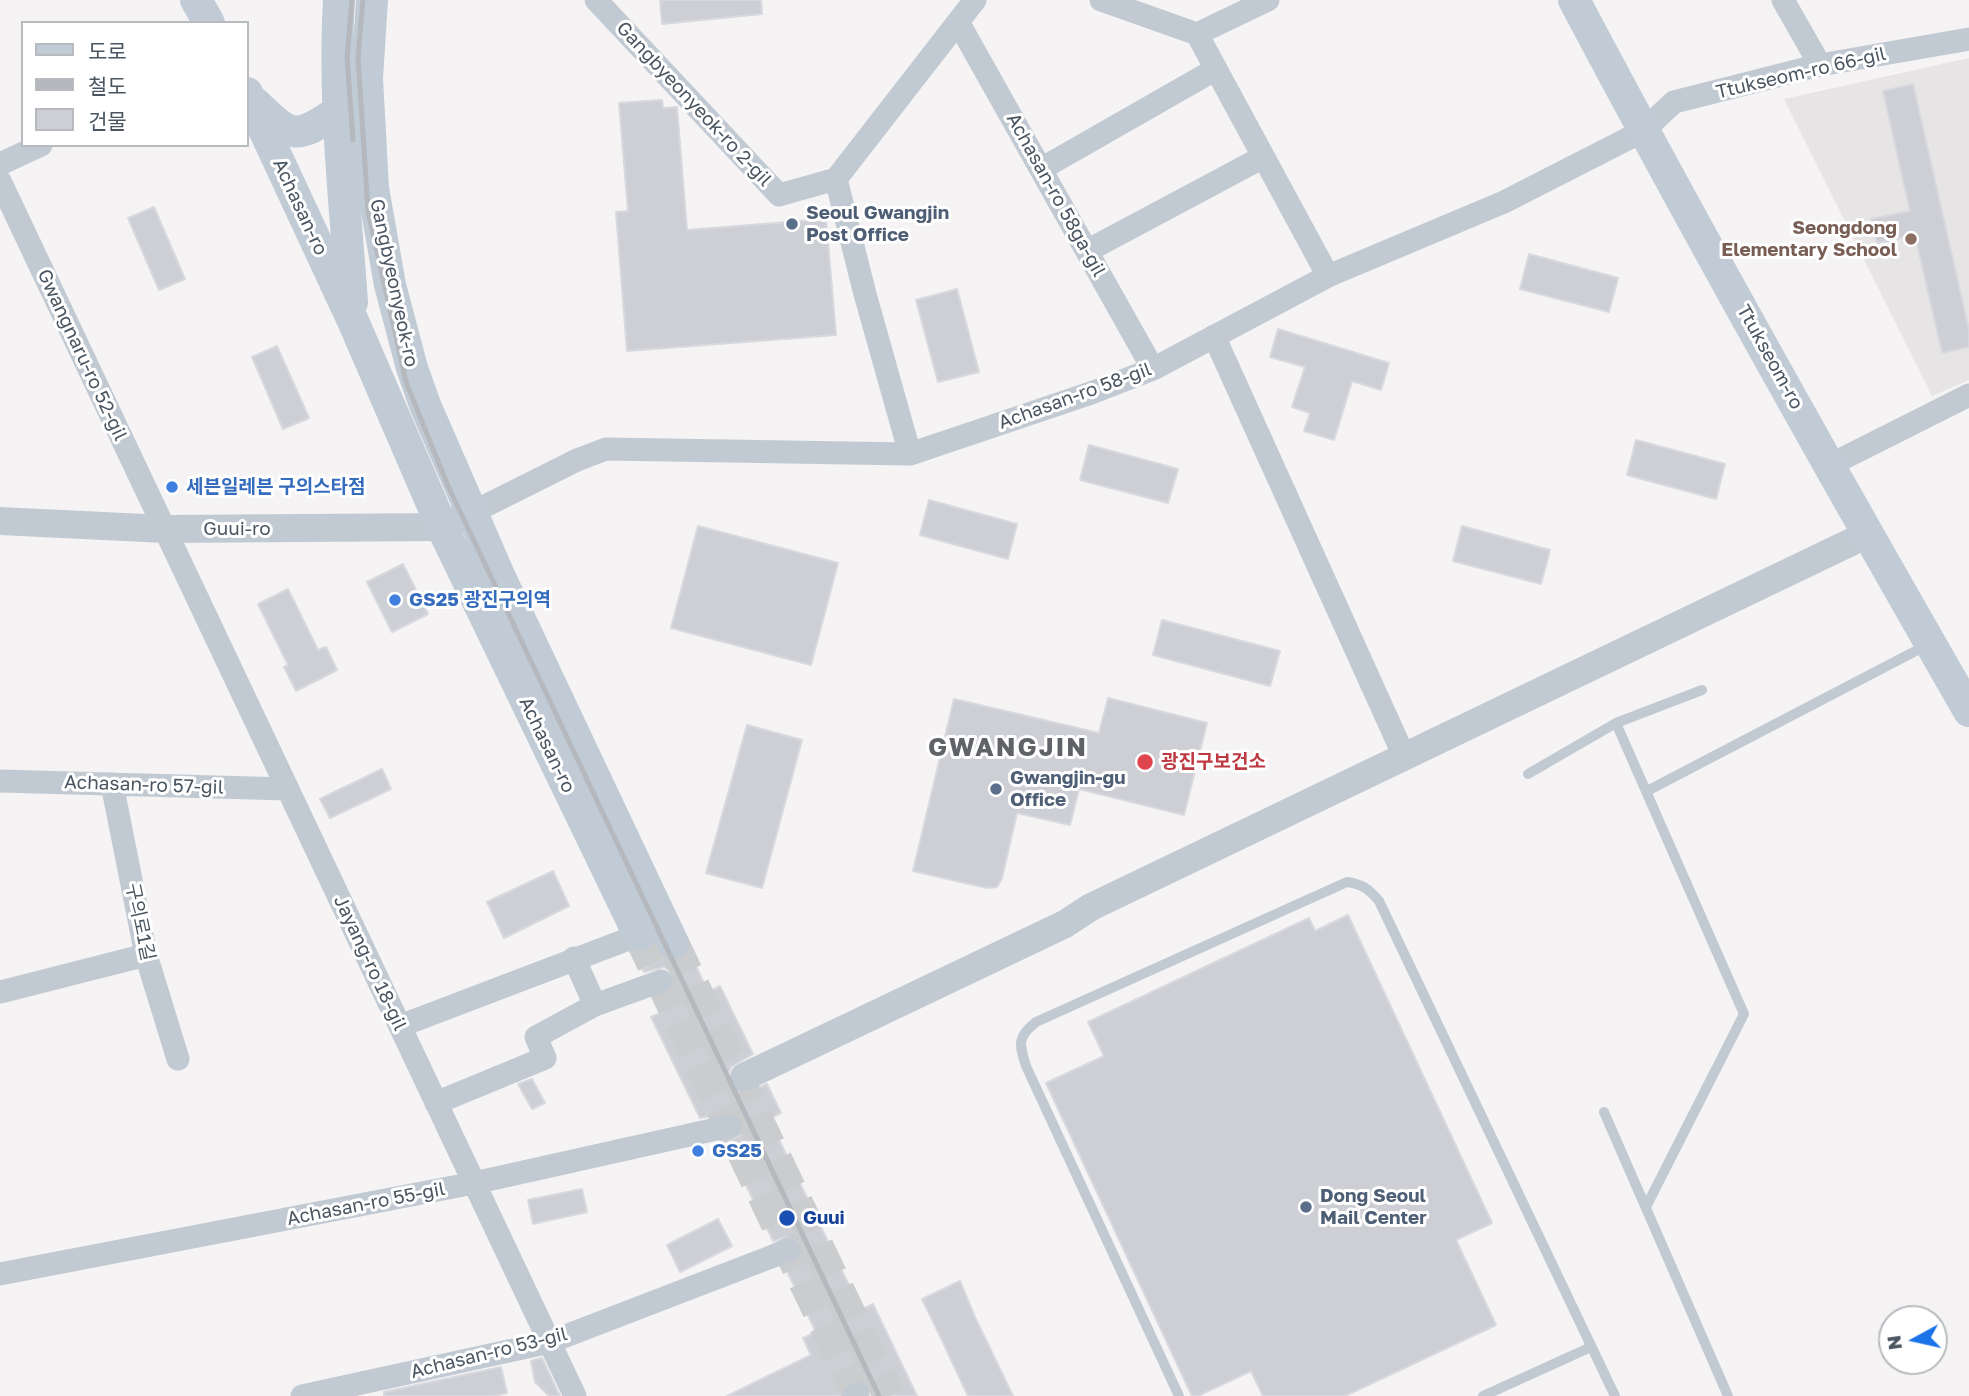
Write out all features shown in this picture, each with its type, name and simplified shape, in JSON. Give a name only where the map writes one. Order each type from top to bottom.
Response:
[{"type":"main road","points":[[196,0],[208,21]]},
{"type":"main road","name":"Gangbyeonyeok-ro","points":[[338,0],[338,111],[353,321]]},
{"type":"main road","name":"Gangbyeonyeok-ro","points":[[372,0],[367,78],[373,188],[390,285],[425,405],[471,513]]},
{"type":"main road","name":"Ttukseom-ro","points":[[1574,0],[1643,131],[1929,644],[1966,700]]},
{"type":"main road","points":[[248,95],[282,130],[302,132],[338,111]]},
{"type":"main road","name":"Achasan-ro","points":[[248,95],[353,321],[442,527],[638,912],[673,943]]},
{"type":"main road","name":"Achasan-ro","points":[[353,321],[425,405]]},
{"type":"main road","name":"Achasan-ro","points":[[471,513],[638,912]]},
{"type":"street","name":"Gangbyeonyeok-ro 2-gil","points":[[596,0],[779,195],[836,179]]},
{"type":"street","points":[[910,454],[864,294],[836,179],[975,0]]},
{"type":"street","points":[[1101,0],[1197,34],[1328,276]]},
{"type":"street","points":[[1783,0],[1819,65]]},
{"type":"street","points":[[1197,34],[1253,3]]},
{"type":"street","name":"Achasan-ro 58ga-gil","points":[[958,22],[1153,369]]},
{"type":"street","name":"Ttukseom-ro 66-gil","points":[[1643,131],[1674,102],[1819,65],[1969,39]]},
{"type":"street","points":[[1041,169],[1216,69]]},
{"type":"street","name":"Achasan-ro 58-gil","points":[[471,513],[576,460],[606,449],[910,454],[1091,393],[1153,369],[1328,276],[1504,202],[1643,131]]},
{"type":"street","points":[[0,164],[37,147]]},
{"type":"street","points":[[1087,251],[1263,157]]},
{"type":"street","name":"Gwangnaru-ro 52-gil","points":[[0,181],[165,529]]},
{"type":"street","points":[[1214,336],[1404,756]]},
{"type":"street","points":[[1830,465],[1969,396]]},
{"type":"street","name":"Guui-ro","points":[[0,521],[165,529],[442,527],[471,513]]},
{"type":"street","name":"Jayang-ro 18-gil","points":[[165,529],[575,1396]]},
{"type":"street","points":[[744,1077],[1065,924],[1091,907],[1868,534]]},
{"type":"street","name":"Achasan-ro 57-gil","points":[[0,780],[288,789]]},
{"type":"street","name":"구의로1길","points":[[112,784],[146,955],[178,1059]]},
{"type":"street","points":[[400,1026],[574,958],[638,912]]},
{"type":"street","points":[[0,992],[146,955]]},
{"type":"street","points":[[574,958],[595,1005]]},
{"type":"street","points":[[436,1103],[545,1058],[536,1037],[595,1005],[661,981]]},
{"type":"street","name":"Achasan-ro 55-gil","points":[[0,1274],[474,1183],[730,1126]]},
{"type":"street","name":"Achasan-ro 53-gil","points":[[302,1396],[550,1342],[789,1250]]},
{"type":"lane","points":[[1647,791],[1929,644]]},
{"type":"lane","points":[[1528,774],[1616,723],[1702,690]]},
{"type":"lane","points":[[1616,723],[1744,1013],[1646,1207]]},
{"type":"lane","points":[[1179,1396],[1026,1066],[1020,1042],[1025,1031],[1035,1022],[1347,882],[1358,883],[1369,889],[1379,901],[1591,1347],[1610,1395]]},
{"type":"lane","points":[[1604,1112],[1728,1396]]},
{"type":"lane","points":[[1483,1396],[1591,1347]]},
{"type":"shaded area","name":"Seongdong Elementary School","points":[[1969,58],[1969,380],[1932,396],[1784,99]]},
{"type":"building","points":[[660,0],[761,0],[762,14],[662,24]]},
{"type":"building","points":[[1913,84],[1969,330],[1969,347],[1942,353],[1915,235],[1877,243],[1871,219],[1910,211],[1883,91]]},
{"type":"building","name":"Seoul Gwangjin Post Office","points":[[662,100],[663,108],[677,107],[687,230],[826,219],[836,335],[627,351],[616,212],[628,211],[619,103]]},
{"type":"building","points":[[154,207],[185,279],[159,290],[128,218]]},
{"type":"building","points":[[1529,254],[1618,278],[1609,312],[1520,289]]},
{"type":"building","points":[[957,289],[979,372],[938,382],[916,300]]},
{"type":"building","points":[[1278,329],[1389,363],[1381,390],[1352,381],[1334,440],[1304,431],[1310,413],[1292,407],[1305,367],[1270,357]]},
{"type":"building","points":[[277,346],[309,418],[283,429],[252,357]]},
{"type":"building","points":[[1636,440],[1725,464],[1716,499],[1627,475]]},
{"type":"building","points":[[1089,445],[1178,469],[1168,503],[1080,480]]},
{"type":"building","points":[[929,500],[1017,524],[1008,559],[920,535]]},
{"type":"building","points":[[698,526],[838,563],[811,665],[671,628]]},
{"type":"building","points":[[1462,526],[1550,550],[1541,584],[1453,561]]},
{"type":"building","points":[[403,564],[428,614],[392,632],[367,582]]},
{"type":"building","points":[[288,589],[318,650],[326,647],[337,670],[296,691],[284,667],[288,665],[258,604]]},
{"type":"building","points":[[1162,620],[1280,651],[1270,686],[1153,655]]},
{"type":"building","points":[[1108,698],[1207,723],[1184,815],[1079,789],[1070,825],[1017,813],[1002,878],[997,887],[987,888],[913,871],[954,699],[1099,733]]},
{"type":"building","points":[[747,725],[802,740],[762,888],[706,873]]},
{"type":"building","points":[[382,769],[391,789],[330,818],[320,799]]},
{"type":"building","points":[[553,871],[569,906],[504,938],[487,902]]},
{"type":"building","name":"Dong Seoul Mail Center","points":[[1348,915],[1492,1223],[1456,1240],[1496,1325],[1345,1396],[1263,1396],[1251,1371],[1198,1396],[1192,1396],[1046,1083],[1104,1056],[1088,1022],[1309,918],[1315,931]]},
{"type":"building","points":[[689,951],[708,992],[720,986],[753,1054],[731,1067],[729,1085],[743,1094],[767,1084],[781,1113],[769,1119],[861,1310],[873,1304],[917,1396],[872,1396],[870,1387],[858,1380],[847,1384],[840,1396],[727,1396],[811,1355],[803,1338],[816,1332],[785,1267],[800,1258],[802,1244],[790,1236],[773,1241],[725,1142],[740,1136],[743,1122],[740,1116],[734,1113],[700,1118],[651,1017],[663,1012],[656,998],[671,990],[675,984],[674,977],[664,967],[644,972],[642,969],[663,958],[680,960]]},
{"type":"building","points":[[532,1079],[545,1103],[532,1109],[518,1084]]},
{"type":"building","points":[[582,1189],[587,1212],[533,1224],[528,1200]]},
{"type":"building","points":[[718,1219],[732,1246],[680,1272],[667,1245]]},
{"type":"building","points":[[960,1281],[1013,1396],[968,1396],[922,1299]]},
{"type":"building","points":[[542,1358],[560,1396],[549,1396],[535,1382],[531,1361]]},
{"type":"building","points":[[501,1367],[507,1393],[494,1396],[384,1396],[384,1392]]},
{"type":"tunnel","points":[[639,935],[859,1396]]},
{"type":"tunnel","points":[[673,943],[889,1396]]},
{"type":"railway","points":[[352,0],[347,57],[353,140]]},
{"type":"railway","points":[[363,0],[358,57],[368,211],[406,382],[448,486],[879,1396]]},
{"type":"place","name":"Seoul Gwangjin Post Office","points":[[792,224]]},
{"type":"place","name":"Seongdong Elementary School","points":[[1911,239]]},
{"type":"place","name":"세븐일레븐 구의스타점","points":[[172,487]]},
{"type":"place","name":"GS25 광진구의역","points":[[395,600]]},
{"type":"place","name":"광진구보건소","points":[[1145,762]]},
{"type":"place","name":"Gwangjin-gu Office","points":[[996,789]]},
{"type":"place","name":"GS25","points":[[698,1151]]},
{"type":"place","name":"Dong Seoul Mail Center","points":[[1306,1207]]},
{"type":"place","name":"Guui","points":[[787,1218]]},
{"type":"district","name":"GWANGJIN","points":[[1008,748]]}]
